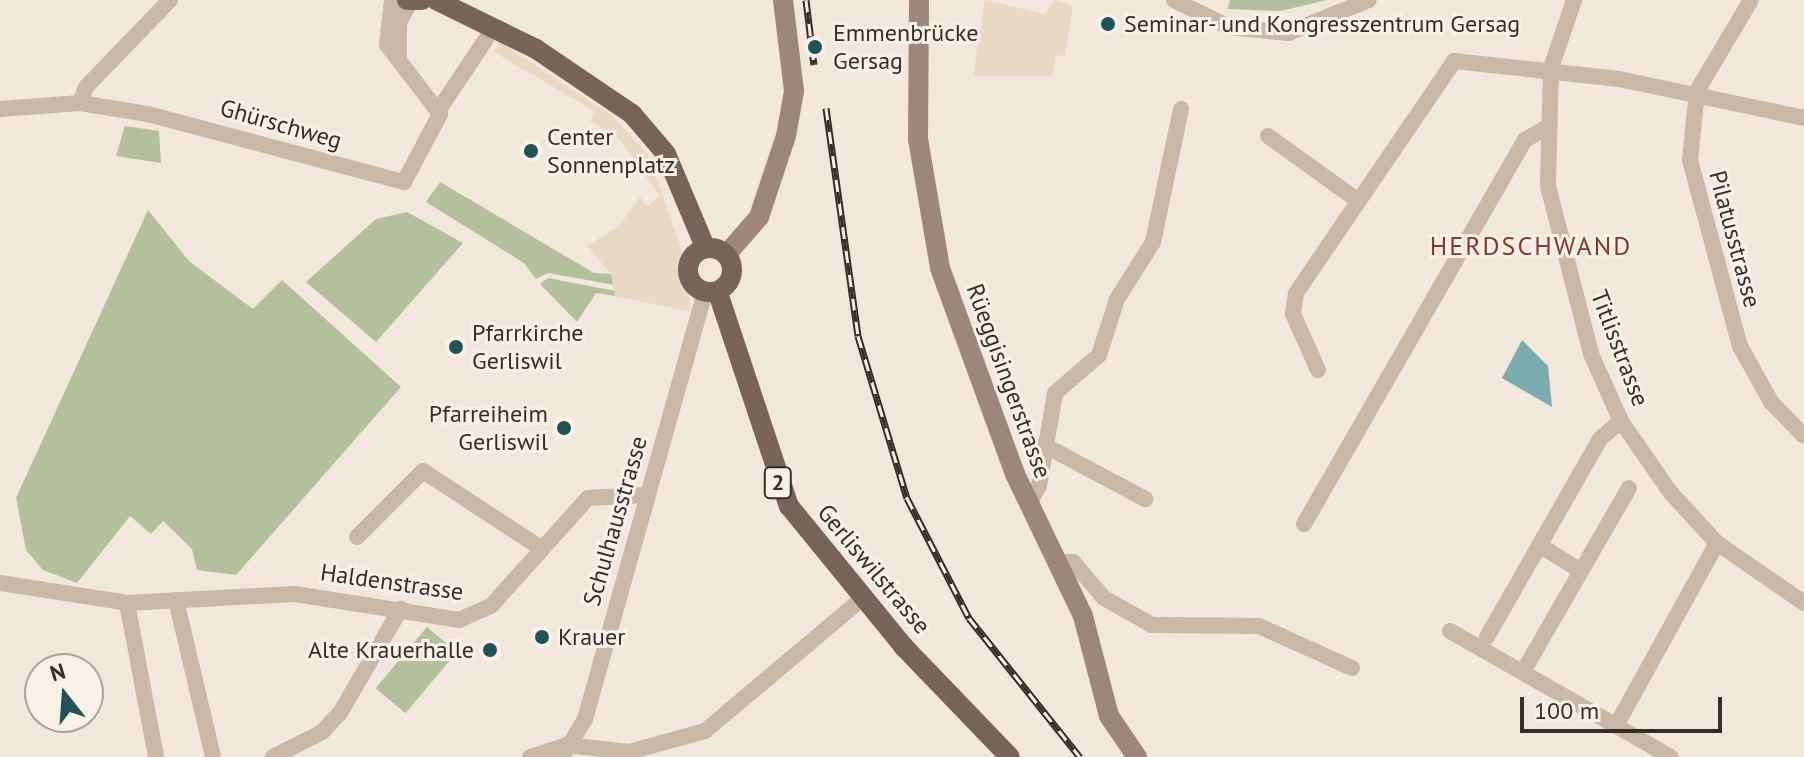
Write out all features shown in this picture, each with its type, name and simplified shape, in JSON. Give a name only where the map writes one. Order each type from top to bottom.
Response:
[{"type":"main road","points":[[409,0],[422,0]]},
{"type":"main road","points":[[436,0],[536,49]]},
{"type":"main road","points":[[467,0],[645,126],[666,154],[705,247],[726,255],[729,277],[712,293]]},
{"type":"main road","name":"Gerliswilstrasse","points":[[705,247],[690,264],[712,293],[735,336],[782,493],[862,599],[1010,757]]},
{"type":"street","points":[[80,103],[86,87],[170,0]]},
{"type":"street","points":[[392,0],[385,28],[399,62],[440,108],[486,39]]},
{"type":"street","points":[[399,62],[399,23],[409,0]]},
{"type":"street","points":[[726,255],[759,217],[786,136],[794,91],[783,0]]},
{"type":"street","name":"Rüeggisingerstrasse","points":[[919,0],[918,139],[930,231],[976,377],[1028,505],[1083,616],[1109,716],[1137,757]]},
{"type":"street","points":[[1174,0],[1229,27],[1288,33],[1369,0]]},
{"type":"street","name":"Titlisstrasse","points":[[1574,0],[1551,68],[1546,128],[1560,249],[1591,354],[1621,421],[1717,543],[1804,603]]},
{"type":"street","name":"Pilatusstrasse","points":[[1751,0],[1697,91],[1691,169],[1728,308],[1756,378],[1804,436]]},
{"type":"street","points":[[1318,370],[1299,336],[1293,301],[1357,200],[1454,61],[1551,68],[1697,91],[1804,118]]},
{"type":"street","name":"Ghürschweg","points":[[0,109],[80,103],[192,124],[404,182],[416,171],[440,108]]},
{"type":"street","points":[[1028,505],[1055,393],[1099,355],[1117,299],[1153,242],[1181,109]]},
{"type":"street","points":[[1304,524],[1525,140],[1546,128]]},
{"type":"street","points":[[1268,136],[1357,200]]},
{"type":"street","name":"Schulhausstrasse","points":[[562,757],[575,744],[645,495],[696,333],[712,293]]},
{"type":"street","points":[[696,333],[714,329],[735,336]]},
{"type":"street","points":[[1487,637],[1600,439],[1621,421]]},
{"type":"street","points":[[1044,445],[1145,499]]},
{"type":"street","points":[[357,537],[423,471],[542,549]]},
{"type":"street","points":[[1528,663],[1629,488]]},
{"type":"street","name":"Haldenstrasse","points":[[0,583],[127,603],[295,594],[476,617],[588,498],[645,495]]},
{"type":"street","points":[[1617,724],[1717,543]]},
{"type":"street","points":[[1539,545],[1581,571]]},
{"type":"street","points":[[1056,562],[1073,562],[1104,598],[1152,625],[1259,626],[1352,668]]},
{"type":"street","points":[[530,757],[575,744],[629,752],[705,731],[862,599]]},
{"type":"street","points":[[176,600],[213,757]]},
{"type":"street","points":[[127,603],[156,757]]},
{"type":"street","points":[[273,757],[322,732],[340,713],[401,608]]},
{"type":"street","points":[[1450,631],[1671,757]]},
{"type":"green space","points":[[1230,0],[1327,0],[1280,11],[1227,9]]},
{"type":"green space","points":[[125,126],[159,131],[161,163],[116,156]]},
{"type":"green space","points":[[440,182],[594,273],[611,274],[615,285],[548,273],[536,279],[524,263],[426,202]]},
{"type":"green space","points":[[148,210],[189,261],[253,309],[282,280],[401,387],[236,575],[197,570],[192,549],[163,521],[151,534],[130,516],[77,583],[43,570],[26,550],[16,498]]},
{"type":"green space","points":[[407,212],[463,243],[376,342],[306,282],[376,219]]},
{"type":"green space","points":[[548,278],[615,291],[615,296],[596,293],[577,322],[540,284]]},
{"type":"green space","points":[[427,627],[457,652],[405,713],[376,688]]},
{"type":"shaded area","points":[[985,0],[1045,14],[1055,0],[1073,6],[1065,56],[1056,55],[1052,76],[973,76]]},
{"type":"shaded area","points":[[500,42],[611,115],[648,154],[680,245],[691,312],[615,296],[611,274],[587,246],[619,226],[640,197],[647,207],[660,196],[620,140],[590,120],[596,112],[494,52]]},
{"type":"water","points":[[1522,340],[1548,366],[1552,407],[1502,378]]},
{"type":"railway","points":[[806,0],[814,65]]},
{"type":"railway","points":[[826,108],[858,336],[907,498],[969,618],[1080,757]]},
{"type":"place","name":"Seminar- und Kongresszentrum Gersag","points":[[1108,24]]},
{"type":"place","name":"Emmenbrücke Gersag","points":[[815,47]]},
{"type":"place","name":"Center Sonnenplatz","points":[[531,151]]},
{"type":"place","name":"Pfarrkirche Gerliswil","points":[[456,347]]},
{"type":"place","name":"Pfarreiheim Gerliswil","points":[[564,428]]},
{"type":"place","name":"Krauer","points":[[542,637]]},
{"type":"place","name":"Alte Krauerhalle","points":[[490,650]]},
{"type":"district","name":"HERDSCHWAND","points":[[1531,246]]}]
